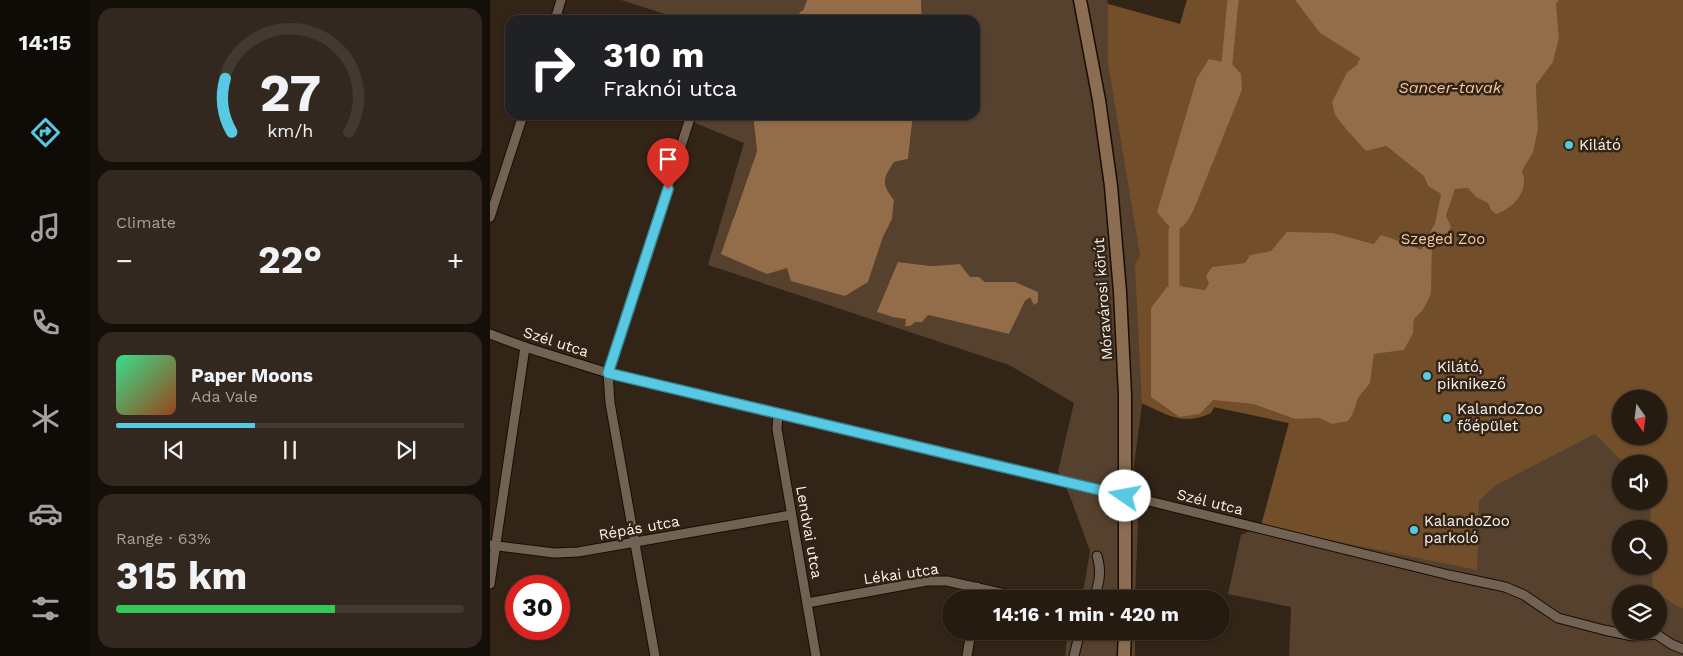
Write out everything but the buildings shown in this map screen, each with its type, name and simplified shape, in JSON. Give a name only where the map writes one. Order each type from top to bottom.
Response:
[{"type":"main road","name":"Móravárosi körút","points":[[1080,0],[1099,100],[1111,186],[1118,263],[1124,395],[1125,590]]},
{"type":"main road","points":[[1124,640],[1124,656]]},
{"type":"street","points":[[556,15],[561,0]]},
{"type":"street","points":[[490,217],[521,120]]},
{"type":"street","points":[[654,656],[610,403],[608,373],[690,120]]},
{"type":"street","name":"Szél utca","points":[[490,334],[608,373],[1505,587],[1524,595],[1558,618],[1633,636],[1656,634],[1683,649]]},
{"type":"street","points":[[490,584],[493,546],[525,347]]},
{"type":"street","name":"Lendvai utca","points":[[778,413],[777,429],[816,656]]},
{"type":"street","name":"Répás utca","points":[[493,546],[554,553],[578,552],[791,515]]},
{"type":"street","points":[[1097,556],[1100,566],[1100,579],[1097,590]]},
{"type":"street","name":"Lékai utca","points":[[807,603],[927,581],[947,581],[990,590]]},
{"type":"street","points":[[967,656],[970,640]]},
{"type":"street","points":[[1074,656],[1078,640]]},
{"type":"green space","points":[[621,0],[807,0],[805,7],[824,15],[814,15],[801,11],[798,15],[668,15]]},
{"type":"green space","name":"Szeged Zoo","points":[[921,0],[1107,0],[1108,4],[1180,24],[1187,0],[1683,0],[1683,656],[1289,656],[1291,607],[1230,594],[1229,590],[1241,535],[1261,526],[1289,423],[1214,407],[1211,413],[1191,419],[1183,419],[1175,418],[1142,404],[1132,481],[1138,522],[1135,590],[1083,590],[1090,551],[1071,499],[1058,471],[1074,403],[1009,365],[708,265],[744,143],[695,123],[696,120],[754,120],[757,151],[733,218],[787,268],[868,282],[883,237],[892,219],[894,200],[885,185],[885,181],[894,162],[908,159],[912,120],[980,120],[980,15],[922,15]],"holes":[[[898,262],[931,266],[960,264],[970,277],[979,277],[985,282],[1015,282],[1038,302],[1030,296],[1025,301],[1009,334],[928,315],[905,325],[907,319]]]},
{"type":"green space","name":"Szeged Zoo","points":[[1187,0],[1295,0],[1320,33],[1360,58],[1357,65],[1347,72],[1332,102],[1335,115],[1366,150],[1385,146],[1424,176],[1428,186],[1441,194],[1435,223],[1421,250],[1411,245],[1375,244],[1333,233],[1271,251],[1250,255],[1245,263],[1212,267],[1209,283],[1205,290],[1174,285],[1151,397],[1178,417],[1200,414],[1213,400],[1253,404],[1295,419],[1319,418],[1332,424],[1353,413],[1358,398],[1370,382],[1374,354],[1404,350],[1413,333],[1414,319],[1423,310],[1431,294],[1432,248],[1441,234],[1455,189],[1468,188],[1476,197],[1488,203],[1525,182],[1522,171],[1532,148],[1537,129],[1536,85],[1553,62],[1559,38],[1556,4],[1559,0],[1683,0],[1683,608],[1667,600],[1667,585],[1653,585],[1652,575],[1667,575],[1667,520],[1651,520],[1650,510],[1667,510],[1667,455],[1616,455],[1595,434],[1496,485],[1479,501],[1477,570],[1261,526],[1289,423],[1214,407],[1211,413],[1201,417],[1183,419],[1168,415],[1142,403],[1135,266],[1140,255],[1108,63],[1108,4],[1180,24]]},
{"type":"green space","points":[[1067,640],[1135,640],[1135,656],[1065,656]]},
{"type":"water","points":[[807,0],[921,0],[922,15],[798,15],[803,11]]},
{"type":"water","name":"Sancer-tavak","points":[[1295,0],[1559,0],[1556,4],[1559,38],[1553,62],[1536,85],[1538,129],[1533,152],[1522,171],[1523,188],[1514,203],[1506,210],[1496,214],[1491,210],[1488,203],[1476,197],[1468,188],[1455,189],[1446,216],[1451,227],[1448,233],[1441,234],[1432,248],[1431,294],[1423,310],[1414,319],[1413,333],[1404,350],[1374,354],[1370,383],[1358,398],[1348,421],[1332,424],[1319,418],[1295,419],[1253,404],[1213,400],[1200,414],[1179,417],[1151,397],[1151,308],[1167,287],[1174,285],[1205,290],[1209,283],[1206,276],[1212,267],[1245,263],[1250,255],[1271,251],[1287,232],[1333,233],[1374,244],[1381,235],[1421,250],[1435,223],[1441,194],[1428,186],[1424,176],[1386,146],[1366,151],[1335,115],[1332,102],[1347,72],[1357,65],[1360,58],[1320,33]]},
{"type":"water","points":[[1209,59],[1232,64],[1241,74],[1242,90],[1194,209],[1184,225],[1174,230],[1157,212],[1197,78]]},
{"type":"water","points":[[754,120],[912,120],[908,159],[894,162],[886,177],[885,185],[894,200],[892,219],[883,237],[868,282],[845,296],[791,281],[787,268],[767,274],[721,254],[757,151]]},
{"type":"water","points":[[898,262],[931,266],[960,264],[970,277],[979,277],[985,282],[1015,282],[1038,292],[1038,302],[1034,305],[1030,297],[1025,301],[1009,334],[928,315],[922,322],[915,322],[910,326],[905,326],[906,319],[877,312]]},
{"type":"waterway","points":[[1227,63],[1233,0]]},
{"type":"waterway","points":[[1174,230],[1174,285]]},
{"type":"place","name":"Kilátó","points":[[1569,145]]},
{"type":"place","name":"Kilátó, piknikező","points":[[1427,376]]},
{"type":"place","name":"KalandoZoo főépület","points":[[1447,418]]},
{"type":"place","name":"KalandoZoo parkoló","points":[[1414,530]]},
{"type":"route","points":[[668,189],[608,373],[1125,496]]}]
